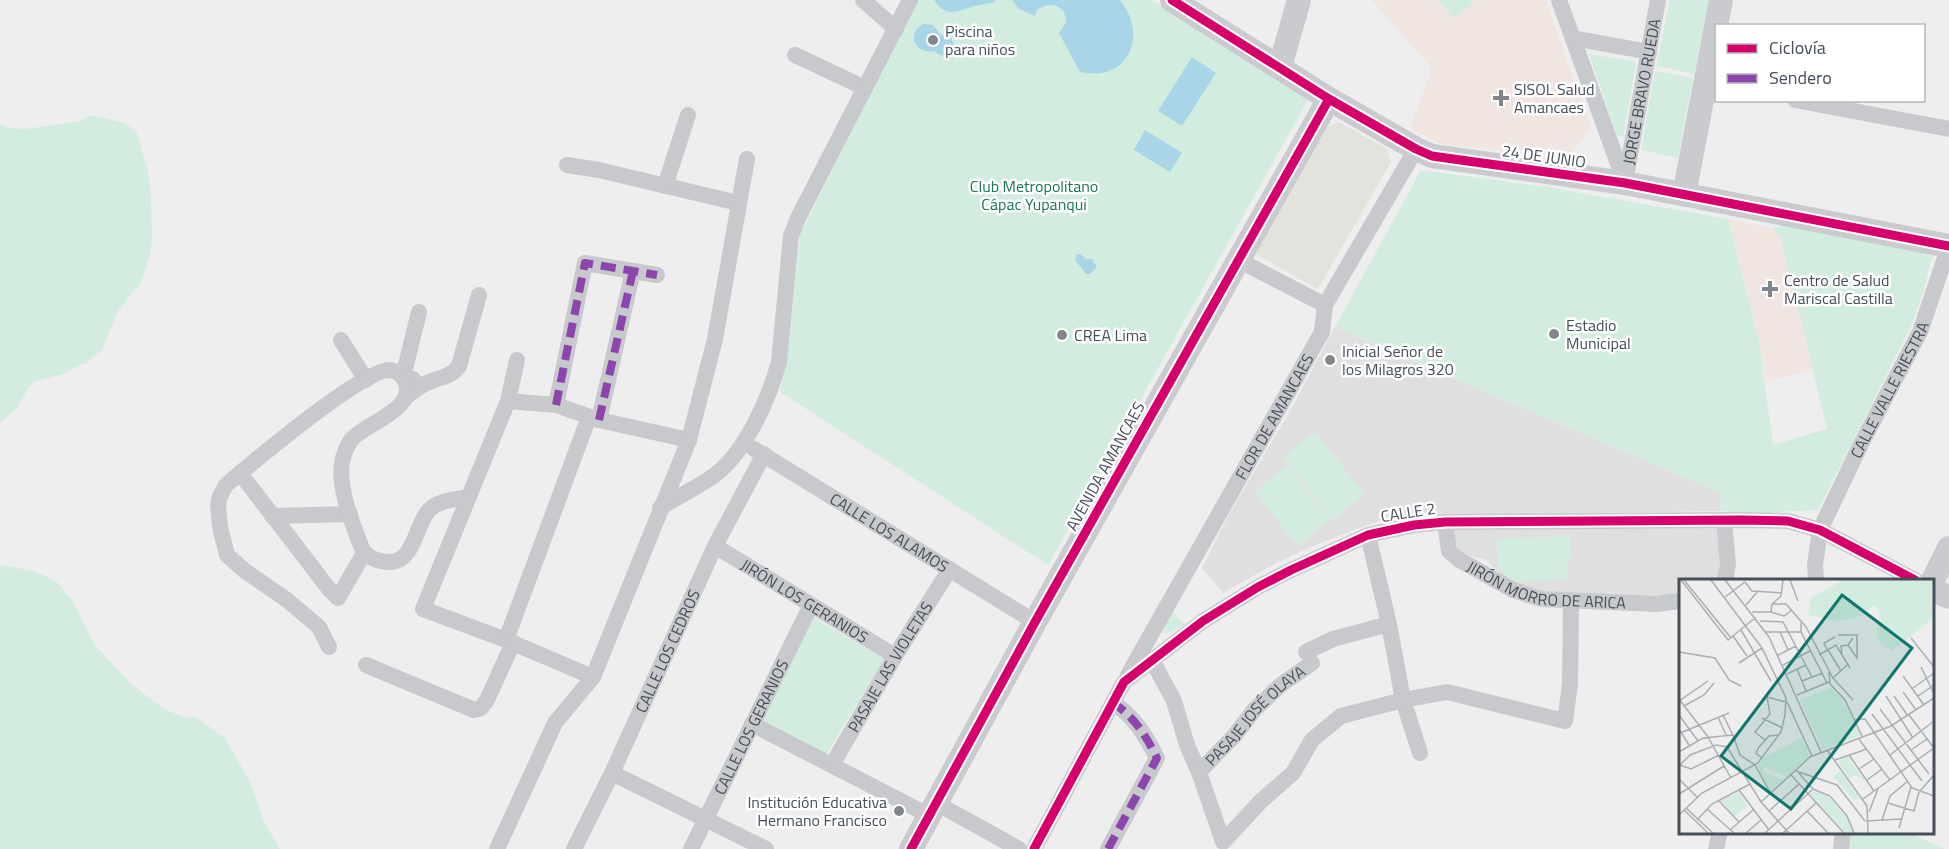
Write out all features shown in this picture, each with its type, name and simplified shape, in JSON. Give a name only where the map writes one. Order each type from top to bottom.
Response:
[{"type":"street","points":[[863,0],[896,29]]},
{"type":"street","points":[[660,508],[717,473],[732,459],[768,394],[779,362],[791,236],[798,218],[910,0]]},
{"type":"street","name":"24 DE JUNIO","points":[[1172,0],[1329,99],[1432,156],[1624,183],[1949,246]]},
{"type":"street","points":[[1280,67],[1299,0]]},
{"type":"street","points":[[1559,0],[1624,183]]},
{"type":"street","name":"JORGE BRAVO RUEDA","points":[[1624,183],[1658,0]]},
{"type":"street","points":[[1718,24],[1721,0]]},
{"type":"street","points":[[1573,39],[1649,52]]},
{"type":"street","points":[[1684,195],[1711,85],[1715,51]]},
{"type":"street","points":[[795,56],[865,88]]},
{"type":"street","name":"AVENIDA AMANCAES","points":[[911,849],[1035,622],[1329,99]]},
{"type":"street","points":[[1806,102],[1949,129]]},
{"type":"street","points":[[665,186],[688,115]]},
{"type":"street","name":"FLOR DE AMANCAES","points":[[1124,682],[1322,332],[1325,305],[1416,149]]},
{"type":"street","points":[[497,849],[555,723],[593,677],[689,440],[715,339],[747,159]]},
{"type":"street","points":[[567,165],[599,170],[738,203]]},
{"type":"street","name":"CALLE VALLE RIESTRA","points":[[1816,579],[1815,565],[1820,530],[1861,444],[1920,332],[1949,246]]},
{"type":"street","points":[[1238,260],[1325,305]]},
{"type":"street","points":[[556,405],[585,263],[657,275]]},
{"type":"street","points":[[366,664],[474,711],[481,708],[487,700],[594,419],[633,271]]},
{"type":"street","points":[[469,497],[433,506],[425,515],[404,556],[394,562],[372,558],[363,553],[342,484],[341,469],[353,437],[398,408],[407,396],[427,382],[449,376],[459,366],[479,295]]},
{"type":"street","points":[[407,396],[403,376],[419,312]]},
{"type":"street","points":[[341,340],[366,380]]},
{"type":"street","points":[[517,360],[508,402],[423,609],[593,677]]},
{"type":"street","points":[[329,647],[320,627],[227,555],[220,527],[219,499],[226,485],[295,428],[366,380],[389,370],[427,382]]},
{"type":"street","points":[[508,402],[556,405],[594,419],[689,440]]},
{"type":"street","name":"CALLE LOS ALAMOS","points":[[743,442],[1035,622]]},
{"type":"street","name":"CALLE LOS CEDROS","points":[[574,849],[612,773],[715,546],[764,454]]},
{"type":"street","points":[[681,462],[687,470],[695,474],[703,476],[717,473]]},
{"type":"street","points":[[240,473],[329,589],[339,598],[363,553]]},
{"type":"street","points":[[272,516],[351,514]]},
{"type":"street","points":[[1724,520],[1728,564],[1725,579]]},
{"type":"street","name":"CALLE 2","points":[[1035,849],[1124,682],[1203,621],[1250,592],[1331,550],[1368,535],[1414,525],[1445,522],[1788,521],[1820,530],[1913,579]]},
{"type":"street","name":"JIRÓN MORRO DE ARICA","points":[[1445,522],[1449,551],[1458,559],[1513,590],[1541,599],[1656,604],[1679,601]]},
{"type":"street","points":[[1368,535],[1389,624],[1403,700],[1420,753]]},
{"type":"street","name":"JIRÓN LOS GERANIOS","points":[[715,546],[895,656]]},
{"type":"street","points":[[1934,579],[1949,548]]},
{"type":"street","name":"PASAJE LAS VIOLETAS","points":[[832,765],[895,656],[950,568]]},
{"type":"street","points":[[1934,591],[1949,597]]},
{"type":"street","points":[[1220,846],[1261,801],[1293,772],[1312,740],[1341,716],[1403,700],[1447,692],[1565,721],[1570,684],[1571,601]]},
{"type":"street","name":"CALLE LOS GERANIOS","points":[[691,849],[811,604]]},
{"type":"street","name":"PASAJE JOSÉ OLAYA","points":[[1199,772],[1234,736],[1255,709],[1309,658],[1333,639],[1389,624]]},
{"type":"street","points":[[1152,660],[1174,701],[1187,745],[1199,772],[1220,846]]},
{"type":"street","points":[[1107,849],[1157,758],[1146,736],[1125,710],[1113,703]]},
{"type":"street","points":[[752,724],[832,765],[1019,849]]},
{"type":"street","points":[[612,773],[766,849]]},
{"type":"street","points":[[1716,849],[1720,834]]},
{"type":"street","points":[[1841,849],[1843,834]]},
{"type":"shaded area","name":"SISOL Salud Amancaes","points":[[1372,0],[1546,0],[1591,128],[1568,158],[1439,144],[1410,127],[1432,69]]},
{"type":"shaded area","points":[[1339,122],[1387,149],[1391,162],[1318,289],[1252,252],[1325,128]]},
{"type":"shaded area","name":"Centro de Salud Mariscal Castilla","points":[[1728,219],[1773,228],[1781,238],[1813,370],[1765,382],[1759,340]]},
{"type":"shaded area","points":[[1335,327],[1721,493],[1720,511],[1392,516],[1317,544],[1276,563],[1223,593],[1202,568],[1228,516],[1291,409]]},
{"type":"shaded area","points":[[1719,526],[1718,579],[1679,579],[1679,594],[1650,598],[1589,596],[1514,588],[1486,560],[1458,552],[1452,528]]},
{"type":"green space","name":"Club Metropolitano Cápac Yupanqui","points":[[917,0],[1152,0],[1309,98],[1048,565],[780,392],[787,361],[800,235]]},
{"type":"green space","points":[[1438,0],[1473,0],[1470,6],[1454,18]]},
{"type":"green space","points":[[1670,0],[1709,0],[1694,74],[1656,66]]},
{"type":"green space","points":[[1589,54],[1636,62],[1623,137],[1617,136]]},
{"type":"green space","points":[[1655,71],[1693,78],[1678,158],[1641,150]]},
{"type":"green space","points":[[89,115],[125,123],[136,132],[148,173],[151,196],[150,254],[141,282],[118,311],[102,350],[85,364],[80,364],[67,373],[36,381],[29,387],[17,408],[0,423],[0,125],[25,129],[81,121]]},
{"type":"green space","name":"Estadio Municipal","points":[[1421,170],[1547,187],[1728,219],[1759,340],[1773,445],[1827,429],[1781,238],[1773,228],[1783,225],[1933,254],[1923,293],[1911,326],[1818,510],[1751,513],[1720,511],[1721,493],[1335,327]]},
{"type":"green space","points":[[1315,432],[1365,495],[1332,520],[1283,457]]},
{"type":"green space","points":[[1287,466],[1330,520],[1298,546],[1255,491]]},
{"type":"green space","points":[[1571,536],[1567,579],[1515,582],[1499,568],[1496,539]]},
{"type":"green space","points":[[0,565],[34,571],[56,581],[72,600],[95,645],[129,682],[165,710],[188,718],[196,717],[225,738],[250,782],[264,822],[280,849],[0,849]]},
{"type":"green space","points":[[1172,611],[1185,625],[1165,634],[1162,629]]},
{"type":"green space","points":[[813,617],[884,659],[826,755],[762,721]]},
{"type":"green space","points":[[1852,834],[1911,834],[1945,849],[1849,849]]},
{"type":"water","points":[[934,0],[995,0],[995,2],[948,12]]},
{"type":"water","points":[[1012,0],[1120,0],[1129,14],[1133,28],[1133,41],[1129,53],[1111,70],[1097,74],[1080,72],[1059,33],[1066,23],[1066,17],[1061,8],[1047,5],[1037,10],[1035,16],[1019,9]]},
{"type":"water","name":"Piscina para niños","points":[[923,24],[933,25],[941,35],[951,38],[954,44],[951,53],[942,56],[934,51],[922,50],[918,47],[915,43],[915,33]]},
{"type":"water","points":[[1192,57],[1216,73],[1182,126],[1158,111]]},
{"type":"water","points":[[1145,130],[1182,153],[1170,172],[1134,150]]},
{"type":"water","points":[[1077,254],[1081,254],[1085,259],[1092,259],[1097,267],[1090,274],[1086,274],[1075,260]]},
{"type":"marked path","points":[[556,405],[585,263],[657,275]]},
{"type":"marked path","points":[[599,420],[633,271]]},
{"type":"marked path","points":[[1108,849],[1157,758],[1139,727],[1113,703]]},
{"type":"cycle path","points":[[1172,0],[1329,99],[1432,156],[1625,183],[1949,246]]},
{"type":"cycle path","points":[[911,849],[1035,622],[1329,99]]},
{"type":"cycle path","points":[[1034,849],[1124,682],[1203,621],[1258,587],[1368,535],[1414,525],[1445,522],[1788,521],[1820,530],[1913,579]]},
{"type":"place","name":"Piscina para niños","points":[[933,40]]},
{"type":"place","name":"SISOL Salud Amancaes","points":[[1501,98]]},
{"type":"place","name":"Centro de Salud Mariscal Castilla","points":[[1770,289]]},
{"type":"place","name":"Estadio Municipal","points":[[1554,334]]},
{"type":"place","name":"CREA Lima","points":[[1062,335]]},
{"type":"place","name":"Inicial Señor de los Milagros 320","points":[[1330,360]]},
{"type":"place","name":"Institución Educativa Hermano Francisco","points":[[899,811]]}]
